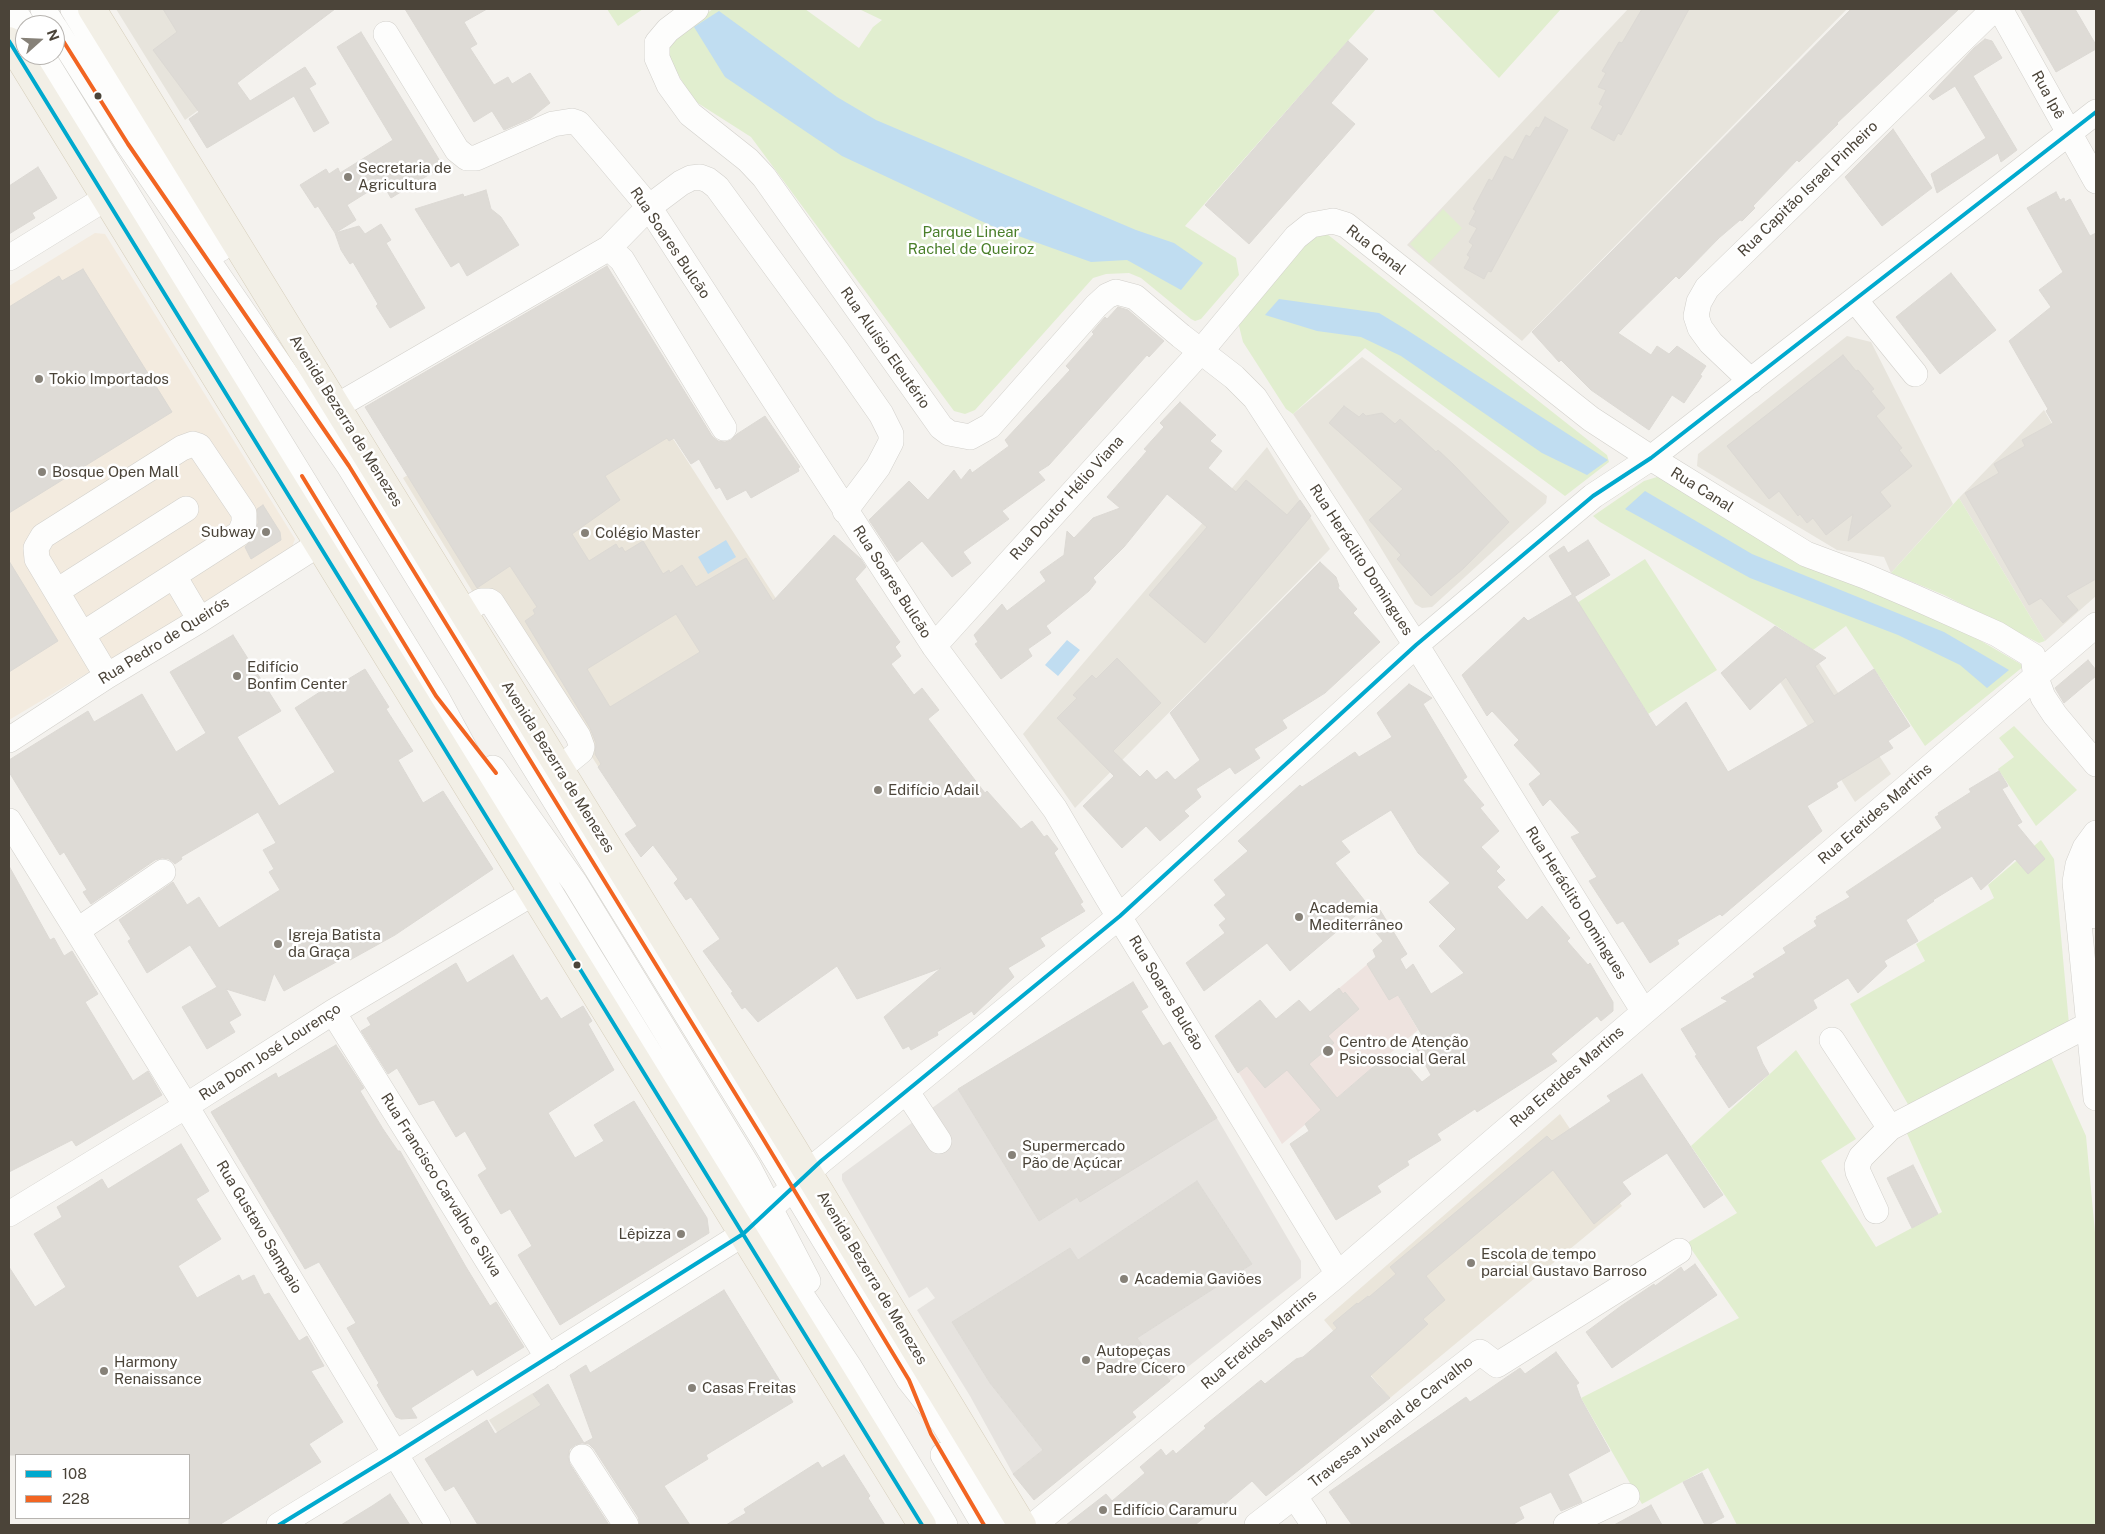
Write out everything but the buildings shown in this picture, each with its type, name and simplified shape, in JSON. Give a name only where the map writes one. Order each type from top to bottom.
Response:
[{"type":"main road","name":"Avenida Bezerra de Menezes","points":[[92,9],[559,769],[800,1181],[1022,1525]]},
{"type":"main road","points":[[9,41],[533,893],[756,1221],[922,1525]]},
{"type":"street","name":"Avenida Bezerra de Menezes","points":[[73,9],[187,197],[269,327],[331,439]]},
{"type":"street","name":"Rua Aluísio Eleutério","points":[[696,9],[668,30],[657,43],[657,58],[669,85],[690,114],[748,160],[764,178],[941,427],[949,433],[970,437],[990,426],[1096,306],[1107,296],[1116,292],[1136,297],[1201,350]]},
{"type":"street","name":"Rua Capitão Israel Pinheiro","points":[[1751,381],[1710,342],[1700,328],[1696,316],[1699,302],[1707,288],[1994,9]]},
{"type":"street","name":"Rua Ipê","points":[[2000,9],[2096,182]]},
{"type":"street","name":"Rua Soares Bulcão","points":[[386,34],[457,150],[467,158],[476,158],[553,124],[572,121],[578,123],[604,152],[649,207],[934,646],[1052,805],[1338,1274]]},
{"type":"street","name":"Avenida Bezerra de Menezes","points":[[65,44],[128,144],[331,439],[800,1181],[909,1380],[931,1434],[984,1525]]},
{"type":"street","points":[[48,65],[436,696],[479,775],[756,1221],[850,1368],[945,1525]]},
{"type":"street","points":[[279,1525],[548,1358],[756,1221],[800,1181],[1120,916],[1416,645],[1593,496],[1651,458],[2096,112]]},
{"type":"street","points":[[337,406],[609,248],[649,207],[681,183],[691,178],[700,177],[708,180],[723,195],[881,414],[891,434],[891,442],[878,467],[844,510]]},
{"type":"street","points":[[9,258],[106,198]]},
{"type":"street","name":"Rua Canal","points":[[1201,350],[1296,237],[1311,225],[1322,222],[1333,221],[1346,225],[1592,419],[1651,458],[1806,554],[1906,593],[2019,646],[2033,656],[2036,678],[2043,697],[2055,715],[2096,764]]},
{"type":"street","points":[[609,248],[622,260],[724,428]]},
{"type":"street","points":[[1855,300],[1915,374]]},
{"type":"street","name":"Rua Heráclito Domingues","points":[[1201,350],[1256,398],[1416,645],[1644,1012]]},
{"type":"street","name":"Rua Doutor Hélio Viana","points":[[934,646],[1201,350]]},
{"type":"street","points":[[83,634],[240,533],[244,523],[244,513],[199,446],[193,444],[182,448],[43,536],[36,548],[37,559],[107,676]]},
{"type":"street","points":[[56,591],[186,509]]},
{"type":"street","name":"Rua Pedro de Queirós","points":[[9,740],[107,676],[200,620],[319,544]]},
{"type":"street","points":[[174,576],[200,620]]},
{"type":"street","name":"Rua Eretides Martins","points":[[1034,1525],[1338,1274],[2096,625]]},
{"type":"street","name":"Rua Gustavo Sampaio","points":[[9,821],[186,1106],[438,1525]]},
{"type":"street","points":[[2096,833],[2085,848],[2078,865],[2075,882],[2096,1098]]},
{"type":"street","points":[[2096,856],[2093,867],[2096,916]]},
{"type":"street","points":[[78,930],[163,872]]},
{"type":"street","name":"Rua Dom José Lourenço","points":[[9,1214],[186,1106],[333,1012],[533,893]]},
{"type":"street","name":"Rua Francisco Carvalho e Silva","points":[[333,1012],[548,1358]]},
{"type":"street","points":[[1876,1211],[1857,1166],[1861,1157],[1890,1128],[2090,1024]]},
{"type":"street","points":[[1832,1040],[1890,1128]]},
{"type":"street","points":[[907,1092],[939,1141]]},
{"type":"street","name":"Travessa Juvenal de Carvalho","points":[[1257,1525],[1296,1497],[1480,1352],[1497,1365],[1679,1251]]},
{"type":"street","name":"Avenida Bezerra de Menezes","points":[[909,1380],[944,1424],[1005,1525]]},
{"type":"street","points":[[582,1457],[626,1525]]},
{"type":"street","points":[[1566,1525],[1627,1496]]},
{"type":"street","points":[[1296,1497],[1314,1525]]},
{"type":"shaded area","points":[[116,9],[335,9],[185,120]]},
{"type":"shaded area","points":[[1628,9],[1847,9],[1522,341],[1407,245]]},
{"type":"shaded area","points":[[95,233],[105,234],[295,539],[290,552],[9,720],[9,286]]},
{"type":"shaded area","points":[[1847,336],[1871,342],[1953,504],[1891,573],[1884,557],[1837,550],[1697,466],[1698,454]]},
{"type":"shaded area","name":"Colégio Master","points":[[614,347],[795,628],[599,768],[583,743],[591,738],[494,589],[477,599],[403,478]]},
{"type":"shaded area","points":[[1362,357],[1547,496],[1546,503],[1432,607],[1422,608],[1415,604],[1362,517],[1293,414]]},
{"type":"shaded area","points":[[2044,410],[2096,500],[2096,596],[2045,641],[1959,498]]},
{"type":"shaded area","points":[[1267,447],[1330,549],[1075,808],[1023,734]]},
{"type":"shaded area","points":[[1811,651],[1891,774],[1855,802],[1780,682]]},
{"type":"shaded area","name":"Centro de Atenção Psicossocial Geral","points":[[1376,957],[1418,1030],[1282,1144],[1239,1073]]},
{"type":"shaded area","points":[[958,1089],[1039,1221],[1077,1197],[1080,1201],[1217,1118],[1301,1261],[1301,1278],[1170,1381],[1137,1338],[1252,1264],[1197,1181],[1078,1260],[1070,1248],[952,1322],[990,1383],[1043,1450],[1013,1474],[970,1396],[917,1310],[935,1298],[927,1287],[909,1298],[842,1180],[842,1174]]},
{"type":"shaded area","name":"Escola de tempo parcial Gustavo Barroso","points":[[1560,1114],[1622,1206],[1390,1398],[1324,1320]]},
{"type":"shaded area","points":[[533,1393],[574,1457],[533,1486],[489,1420]]},
{"type":"green space","points":[[607,9],[643,9],[618,26]]},
{"type":"green space","name":"Parque Linear Rachel de Queiroz","points":[[713,9],[805,9],[859,48],[873,27],[882,20],[859,9],[1376,9],[1185,226],[1236,258],[1239,275],[1201,319],[1195,321],[1191,319],[1141,278],[1129,273],[1106,274],[1093,278],[975,410],[965,414],[954,411],[751,137],[693,100],[664,50],[668,40]]},
{"type":"green space","points":[[1432,9],[1561,9],[1499,78]]},
{"type":"green space","points":[[1443,209],[1462,228],[1429,263],[1410,244]]},
{"type":"green space","points":[[1318,233],[1327,234],[1607,455],[1609,462],[1565,496],[1365,348],[1293,414],[1286,409],[1243,342],[1238,322],[1300,244]]},
{"type":"green space","points":[[1657,477],[1676,484],[1964,631],[2024,666],[1925,746],[1846,626],[1813,650],[1772,623],[1600,522],[1593,516],[1644,481]]},
{"type":"green space","points":[[1959,498],[2045,641],[2039,643],[1944,595],[1891,573]]},
{"type":"green space","points":[[1645,559],[1717,670],[1648,714],[1577,603]]},
{"type":"green space","points":[[2014,726],[2077,790],[2036,826],[1998,769],[2014,757],[1999,738]]},
{"type":"green space","points":[[2041,840],[2054,859],[2069,1024],[1913,1113],[1850,1004],[1925,961],[1916,944],[1994,898],[1988,885]]},
{"type":"green space","points":[[1796,1050],[1856,1139],[1821,1161],[1876,1247],[1942,1212],[1905,1129],[2049,1053],[2086,1136],[2096,1243],[2096,1525],[1737,1525],[1708,1468],[1642,1504],[1581,1398],[1739,1318],[1687,1243],[1737,1213],[1691,1146]]},
{"type":"water","points":[[719,11],[837,97],[876,120],[1136,230],[1174,243],[1203,263],[1181,290],[1127,260],[1091,262],[996,228],[842,156],[725,77],[694,27]]},
{"type":"water","points":[[1279,299],[1379,313],[1608,460],[1587,475],[1542,453],[1401,356],[1361,337],[1317,331],[1265,315]]},
{"type":"water","points":[[1645,491],[1752,554],[1944,632],[2009,670],[1987,688],[1960,665],[1898,635],[1750,578],[1625,509]]},
{"type":"water","points":[[726,540],[736,557],[708,574],[698,557]]},
{"type":"water","points":[[1067,640],[1080,650],[1058,676],[1045,665]]},
{"type":"transit line","name":"108","points":[[9,41],[922,1525]]},
{"type":"transit line","name":"228","points":[[65,44],[128,144],[349,466],[762,1137],[909,1380],[931,1434],[984,1525]]},
{"type":"transit line","name":"108","points":[[279,1525],[743,1234],[821,1161],[1120,916],[1416,645],[1593,496],[1651,458],[2096,112]]},
{"type":"transit line","name":"228","points":[[302,476],[436,696],[496,773]]},
{"type":"place","name":"Secretaria de Agricultura","points":[[348,177]]},
{"type":"place","name":"Tokio Importados","points":[[39,379]]},
{"type":"place","name":"Bosque Open Mall","points":[[42,472]]},
{"type":"place","name":"Subway","points":[[266,532]]},
{"type":"place","name":"Colégio Master","points":[[585,533]]},
{"type":"place","name":"Edifício Bonfim Center","points":[[237,676]]},
{"type":"place","name":"Edifício Adail","points":[[878,790]]},
{"type":"place","name":"Academia Mediterrâneo","points":[[1299,917]]},
{"type":"place","name":"Igreja Batista da Graça","points":[[278,944]]},
{"type":"place","name":"Centro de Atenção Psicossocial Geral","points":[[1328,1051]]},
{"type":"place","name":"Supermercado Pão de Açúcar","points":[[1012,1155]]},
{"type":"place","name":"Lêpizza","points":[[681,1234]]},
{"type":"place","name":"Escola de tempo parcial Gustavo Barroso","points":[[1471,1263]]},
{"type":"place","name":"Academia Gaviões","points":[[1124,1279]]},
{"type":"place","name":"Autopeças Padre Cícero","points":[[1086,1360]]},
{"type":"place","name":"Harmony Renaissance","points":[[104,1371]]},
{"type":"place","name":"Casas Freitas","points":[[692,1388]]},
{"type":"place","name":"Edifício Caramuru","points":[[1103,1510]]}]
